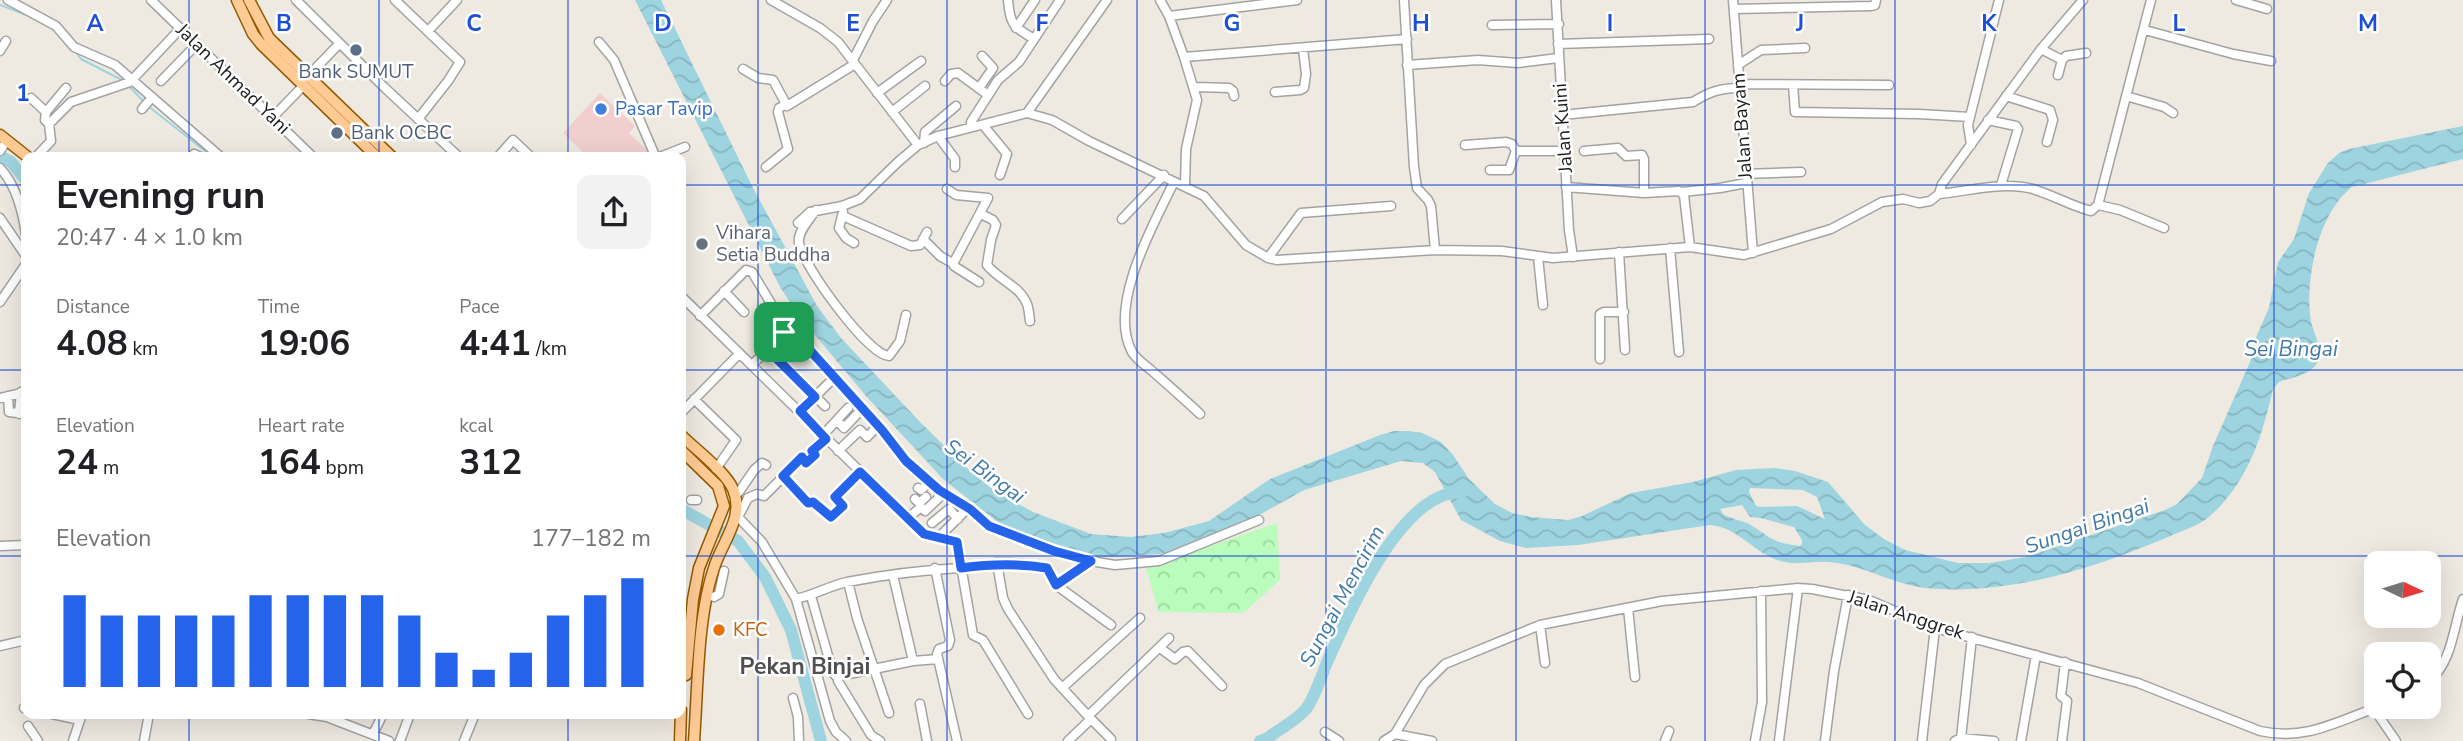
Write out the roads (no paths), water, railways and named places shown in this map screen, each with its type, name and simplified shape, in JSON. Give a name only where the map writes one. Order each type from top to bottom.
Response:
[{"type":"main road","points":[[237,0],[253,34],[261,44],[306,80]]},
{"type":"main road","points":[[248,0],[269,38],[306,80],[363,136],[385,152]]},
{"type":"main road","points":[[363,136],[375,152]]},
{"type":"main road","points":[[3,143],[21,153]]},
{"type":"main road","points":[[681,719],[680,737],[694,737],[707,595],[716,562],[735,521],[737,504],[736,490],[716,469],[688,452]]},
{"type":"main road","points":[[686,657],[703,556],[723,512],[723,497],[718,486],[688,452]]},
{"type":"main road","points":[[703,556],[716,562]]},
{"type":"main road","points":[[690,628],[703,629]]},
{"type":"main road","points":[[686,673],[698,682]]},
{"type":"street","points":[[8,0],[56,26],[74,47],[115,65],[128,82],[215,152]]},
{"type":"street","name":"Jalan Ahmad Yani","points":[[151,0],[308,152]]},
{"type":"street","points":[[296,0],[454,152]]},
{"type":"street","points":[[395,0],[460,62],[418,118]]},
{"type":"street","points":[[428,30],[457,0]]},
{"type":"street","points":[[771,0],[830,34],[921,144]]},
{"type":"street","points":[[766,167],[788,149],[779,108],[790,105],[854,62],[873,21],[887,0]]},
{"type":"street","points":[[1008,0],[1012,24],[1034,39]]},
{"type":"street","points":[[1008,12],[1015,0]]},
{"type":"street","points":[[1016,28],[1035,0]]},
{"type":"street","points":[[971,127],[971,122],[998,80],[1018,62],[1060,0]]},
{"type":"street","points":[[1027,113],[1107,0]]},
{"type":"street","points":[[1160,0],[1169,16],[1195,87],[1197,100],[1186,149],[1185,186]]},
{"type":"street","points":[[1169,16],[1297,0]]},
{"type":"street","points":[[1404,0],[1416,183],[1420,193],[1431,206],[1435,250]]},
{"type":"street","name":"Jalan Kuini","points":[[1556,0],[1566,187],[1573,257]]},
{"type":"street","points":[[1733,4],[1871,6],[1875,5],[1876,0]]},
{"type":"street","points":[[1970,145],[1968,125],[1999,0]]},
{"type":"street","points":[[1939,194],[1942,184],[1988,120],[2041,49],[2083,0]]},
{"type":"street","points":[[798,223],[816,210],[842,206],[865,196],[898,162],[921,144],[937,136],[1027,113],[1052,120],[1134,163],[1164,175],[1212,202],[1246,245],[1268,258],[1301,260],[1435,250],[1502,251],[1538,257],[1573,257],[1690,247],[1731,254],[1753,253],[1831,229],[1882,202],[1903,199],[1919,203],[1930,201],[1939,194],[2001,186],[2033,189],[2091,211],[2098,205],[2151,0]]},
{"type":"street","points":[[2236,0],[2267,9]]},
{"type":"street","name":"Jalan Bayam","points":[[1733,4],[1753,253]]},
{"type":"street","points":[[1492,24],[1559,24]]},
{"type":"street","points":[[49,124],[71,102],[128,82],[181,28]]},
{"type":"street","points":[[2144,30],[2232,54],[2272,61]]},
{"type":"street","points":[[1184,57],[1407,39]]},
{"type":"street","points":[[1558,44],[1709,39]]},
{"type":"street","points":[[0,51],[6,41]]},
{"type":"street","points":[[599,42],[614,60],[654,152]]},
{"type":"street","points":[[161,81],[197,44]]},
{"type":"street","points":[[272,117],[339,44]]},
{"type":"street","points":[[1275,92],[1304,88],[1306,74],[1303,48]]},
{"type":"street","points":[[1738,65],[1761,50],[1805,48]]},
{"type":"street","points":[[2041,49],[2062,60]]},
{"type":"street","points":[[2059,75],[2062,60],[2066,56],[2086,53]]},
{"type":"street","points":[[979,88],[993,68],[982,56]]},
{"type":"street","points":[[1407,65],[1478,60],[1518,63],[1558,58]]},
{"type":"street","points":[[877,93],[921,61]]},
{"type":"street","points":[[743,69],[758,78],[773,80],[785,105]]},
{"type":"street","points":[[945,81],[951,74],[958,73],[988,95]]},
{"type":"street","points":[[1793,85],[1795,112],[1970,117]]},
{"type":"street","points":[[1562,115],[1693,102],[1718,89],[1739,86],[1889,85]]},
{"type":"street","points":[[892,112],[925,86]]},
{"type":"street","points":[[1195,87],[1229,88],[1234,96]]},
{"type":"street","points":[[41,152],[51,141],[49,124],[45,120],[46,112],[66,88]]},
{"type":"street","points":[[2006,96],[2049,110],[2053,120],[2047,142]]},
{"type":"street","points":[[2126,96],[2164,107],[2173,113]]},
{"type":"street","points":[[32,97],[46,112]]},
{"type":"street","points":[[921,144],[925,132],[956,107]]},
{"type":"street","points":[[1988,120],[2016,126],[2018,129],[2001,186]]},
{"type":"street","points":[[983,125],[1007,154],[1000,176]]},
{"type":"street","points":[[937,136],[955,159],[955,167]]},
{"type":"street","points":[[502,152],[513,140],[526,152]]},
{"type":"street","points":[[1465,145],[1506,142],[1512,144],[1516,151],[1509,170],[1490,170]]},
{"type":"street","points":[[672,152],[685,147]]},
{"type":"street","points":[[1584,151],[1616,148],[1626,156],[1642,155],[1644,192]]},
{"type":"street","points":[[1516,151],[1564,152]]},
{"type":"street","points":[[0,168],[8,178],[21,206]]},
{"type":"street","points":[[1566,187],[1682,192],[1720,188],[1746,178],[1801,172]]},
{"type":"street","points":[[1122,219],[1164,175]]},
{"type":"street","points":[[1174,182],[1144,243],[1132,275],[1126,311],[1126,335],[1132,353],[1200,414]]},
{"type":"street","points":[[947,189],[956,195],[988,198],[954,264]]},
{"type":"street","points":[[1682,192],[1685,198],[1690,247]]},
{"type":"street","points":[[2098,205],[2120,210],[2164,228]]},
{"type":"street","points":[[842,206],[843,216],[838,224],[839,228],[846,239],[854,243]]},
{"type":"street","points":[[1268,258],[1301,213],[1391,206]]},
{"type":"street","points":[[816,210],[799,235],[799,244],[814,276],[849,323],[880,354],[889,356],[900,341],[906,315]]},
{"type":"street","points":[[981,215],[993,220],[996,225],[986,264],[995,275],[1019,290],[1027,302],[1030,321]]},
{"type":"street","points":[[843,216],[911,246],[916,247],[925,236],[940,256],[979,282]]},
{"type":"street","points":[[0,218],[21,249]]},
{"type":"street","points":[[1670,248],[1679,352]]},
{"type":"street","points":[[1619,252],[1625,351]]},
{"type":"street","points":[[1538,257],[1543,305]]},
{"type":"street","points":[[701,316],[746,270],[752,272],[775,310],[906,461],[989,526],[1054,551],[1115,565],[1159,561],[1259,520]]},
{"type":"street","points":[[0,302],[21,271]]},
{"type":"street","points":[[724,291],[744,312]]},
{"type":"street","points":[[686,301],[924,534],[957,542],[973,635],[983,640],[1028,714]]},
{"type":"street","points":[[1600,359],[1600,314],[1624,312]]},
{"type":"street","points":[[752,365],[789,327]]},
{"type":"street","points":[[767,349],[825,406]]},
{"type":"street","points":[[686,408],[739,354]]},
{"type":"street","points":[[800,411],[834,378]]},
{"type":"street","points":[[21,393],[4,397],[9,412],[21,414]]},
{"type":"street","points":[[694,399],[736,440],[716,469]]},
{"type":"street","points":[[846,741],[836,732],[830,721],[796,599],[762,542],[738,517],[748,498],[757,494],[764,496],[802,457],[806,463],[815,455],[812,451],[848,408]]},
{"type":"street","points":[[837,420],[844,428],[862,409]]},
{"type":"street","points":[[838,451],[860,430],[867,437],[878,426]]},
{"type":"street","points":[[748,498],[736,490],[759,465],[766,465]]},
{"type":"street","points":[[783,476],[808,503],[813,502],[831,517],[843,506],[835,497],[860,472]]},
{"type":"street","points":[[908,519],[930,482]]},
{"type":"street","points":[[921,498],[925,511],[944,493]]},
{"type":"street","points":[[932,523],[950,507],[958,519]]},
{"type":"street","points":[[939,537],[968,508]]},
{"type":"street","points":[[0,546],[21,545]]},
{"type":"street","points":[[1056,585],[1091,561]]},
{"type":"street","points":[[796,599],[848,582],[934,568],[961,568],[997,563],[1024,564],[1047,568],[1056,585],[1111,625]]},
{"type":"street","points":[[997,563],[1003,598],[1008,608],[1062,688],[1111,739]]},
{"type":"street","points":[[934,568],[950,640],[948,646],[937,650],[938,659],[957,741]]},
{"type":"street","points":[[707,595],[714,597],[719,594],[724,571]]},
{"type":"street","points":[[893,575],[913,662]]},
{"type":"street","points":[[848,582],[873,669],[889,713]]},
{"type":"street","points":[[1779,741],[1798,588]]},
{"type":"street","name":"Jalan Anggrek","points":[[1384,741],[1395,734],[1424,685],[1445,664],[1540,625],[1662,601],[1798,588],[1869,600],[1935,628],[2138,682],[2260,731],[2279,736],[2302,735],[2364,712]]},
{"type":"street","points":[[1755,741],[1762,702],[1761,591]]},
{"type":"street","points":[[1825,741],[1848,595]]},
{"type":"street","points":[[811,596],[833,673],[871,735],[880,741]]},
{"type":"street","points":[[2441,667],[2450,650],[2463,599]]},
{"type":"street","points":[[1628,608],[1635,677]]},
{"type":"street","points":[[1062,688],[1140,618]]},
{"type":"street","points":[[1540,625],[1545,663]]},
{"type":"street","points":[[1922,741],[1935,628]]},
{"type":"street","points":[[1972,637],[1958,739],[1994,741]]},
{"type":"street","points":[[1068,741],[1169,638]]},
{"type":"street","points":[[0,646],[21,641]]},
{"type":"street","points":[[1160,648],[1174,659],[1188,652],[1222,686]]},
{"type":"street","points":[[2021,741],[2036,655]]},
{"type":"street","points":[[838,678],[844,674],[938,659]]},
{"type":"street","points":[[2063,741],[2067,702],[2061,696],[2065,662]]},
{"type":"street","points":[[793,698],[798,718],[799,741]]},
{"type":"street","points":[[920,704],[927,741]]},
{"type":"street","points":[[73,741],[80,719]]},
{"type":"street","points":[[144,741],[148,719]]},
{"type":"street","points":[[335,719],[389,741]]},
{"type":"street","points":[[373,734],[380,719]]},
{"type":"street","points":[[400,741],[408,719]]},
{"type":"street","points":[[464,741],[473,719]]},
{"type":"street","points":[[2383,719],[2396,741]]},
{"type":"street","points":[[29,726],[37,741]]},
{"type":"street","points":[[1665,741],[1669,731]]},
{"type":"street","points":[[1325,732],[1339,741]]},
{"type":"street","points":[[1395,734],[1432,741]]},
{"type":"water","name":"Sei Bingai","points":[[635,0],[661,0],[752,186],[817,306],[841,338],[971,472],[996,492],[1033,512],[1091,534],[1131,537],[1164,533],[1209,521],[1270,479],[1380,435],[1408,431],[1422,433],[1441,442],[1469,479],[1495,504],[1512,513],[1568,520],[1631,493],[1693,482],[1736,470],[1775,468],[1795,471],[1828,482],[1864,524],[1905,550],[1958,563],[1989,563],[2026,557],[2177,504],[2202,478],[2250,362],[2257,335],[2269,308],[2278,262],[2294,239],[2309,193],[2328,163],[2339,153],[2349,149],[2463,126],[2463,159],[2352,187],[2330,213],[2316,249],[2310,287],[2311,322],[2319,348],[2319,359],[2310,371],[2279,382],[2273,389],[2264,424],[2244,474],[2223,503],[2206,520],[2110,560],[2049,578],[1987,588],[1925,588],[1840,564],[1785,562],[1765,554],[1730,531],[1710,525],[1578,545],[1526,548],[1500,541],[1461,520],[1435,472],[1423,463],[1401,461],[1304,490],[1243,524],[1183,548],[1160,554],[1109,557],[1088,556],[1062,550],[1008,530],[943,479],[866,396],[799,316],[780,287]],"holes":[[[1750,488],[1803,490],[1817,497],[1825,519],[1797,506],[1756,506],[1749,492]],[[1742,505],[1750,517],[1794,527],[1802,544],[1790,545],[1777,541],[1749,524],[1723,514],[1720,509]]]},
{"type":"waterway","points":[[0,5],[32,17]]},
{"type":"waterway","points":[[74,50],[81,59],[122,80]]},
{"type":"waterway","points":[[129,86],[144,102]]},
{"type":"waterway","points":[[148,106],[206,152]]},
{"type":"waterway","name":"Sungai Mencirim","points":[[0,156],[11,162],[21,174]]},
{"type":"waterway","name":"Sungai Mencirim","points":[[1260,741],[1268,738],[1306,709],[1364,585],[1399,532],[1418,511],[1440,497],[1462,492]]},
{"type":"waterway","name":"Sungai Mencirim","points":[[686,512],[738,541],[765,577],[791,630],[821,741]]},
{"type":"place","name":"Bank SUMUT","points":[[356,50]]},
{"type":"place","name":"Pasar Tavip","points":[[601,109]]},
{"type":"place","name":"Bank OCBC","points":[[337,133]]},
{"type":"place","name":"Vihara Setia Buddha","points":[[702,244]]},
{"type":"place","name":"KFC","points":[[719,630]]},
{"type":"district","name":"Pekan Binjai","points":[[805,666]]},
{"type":"water label","name":"Sungai Bingai","points":[[2087,526]]}]
